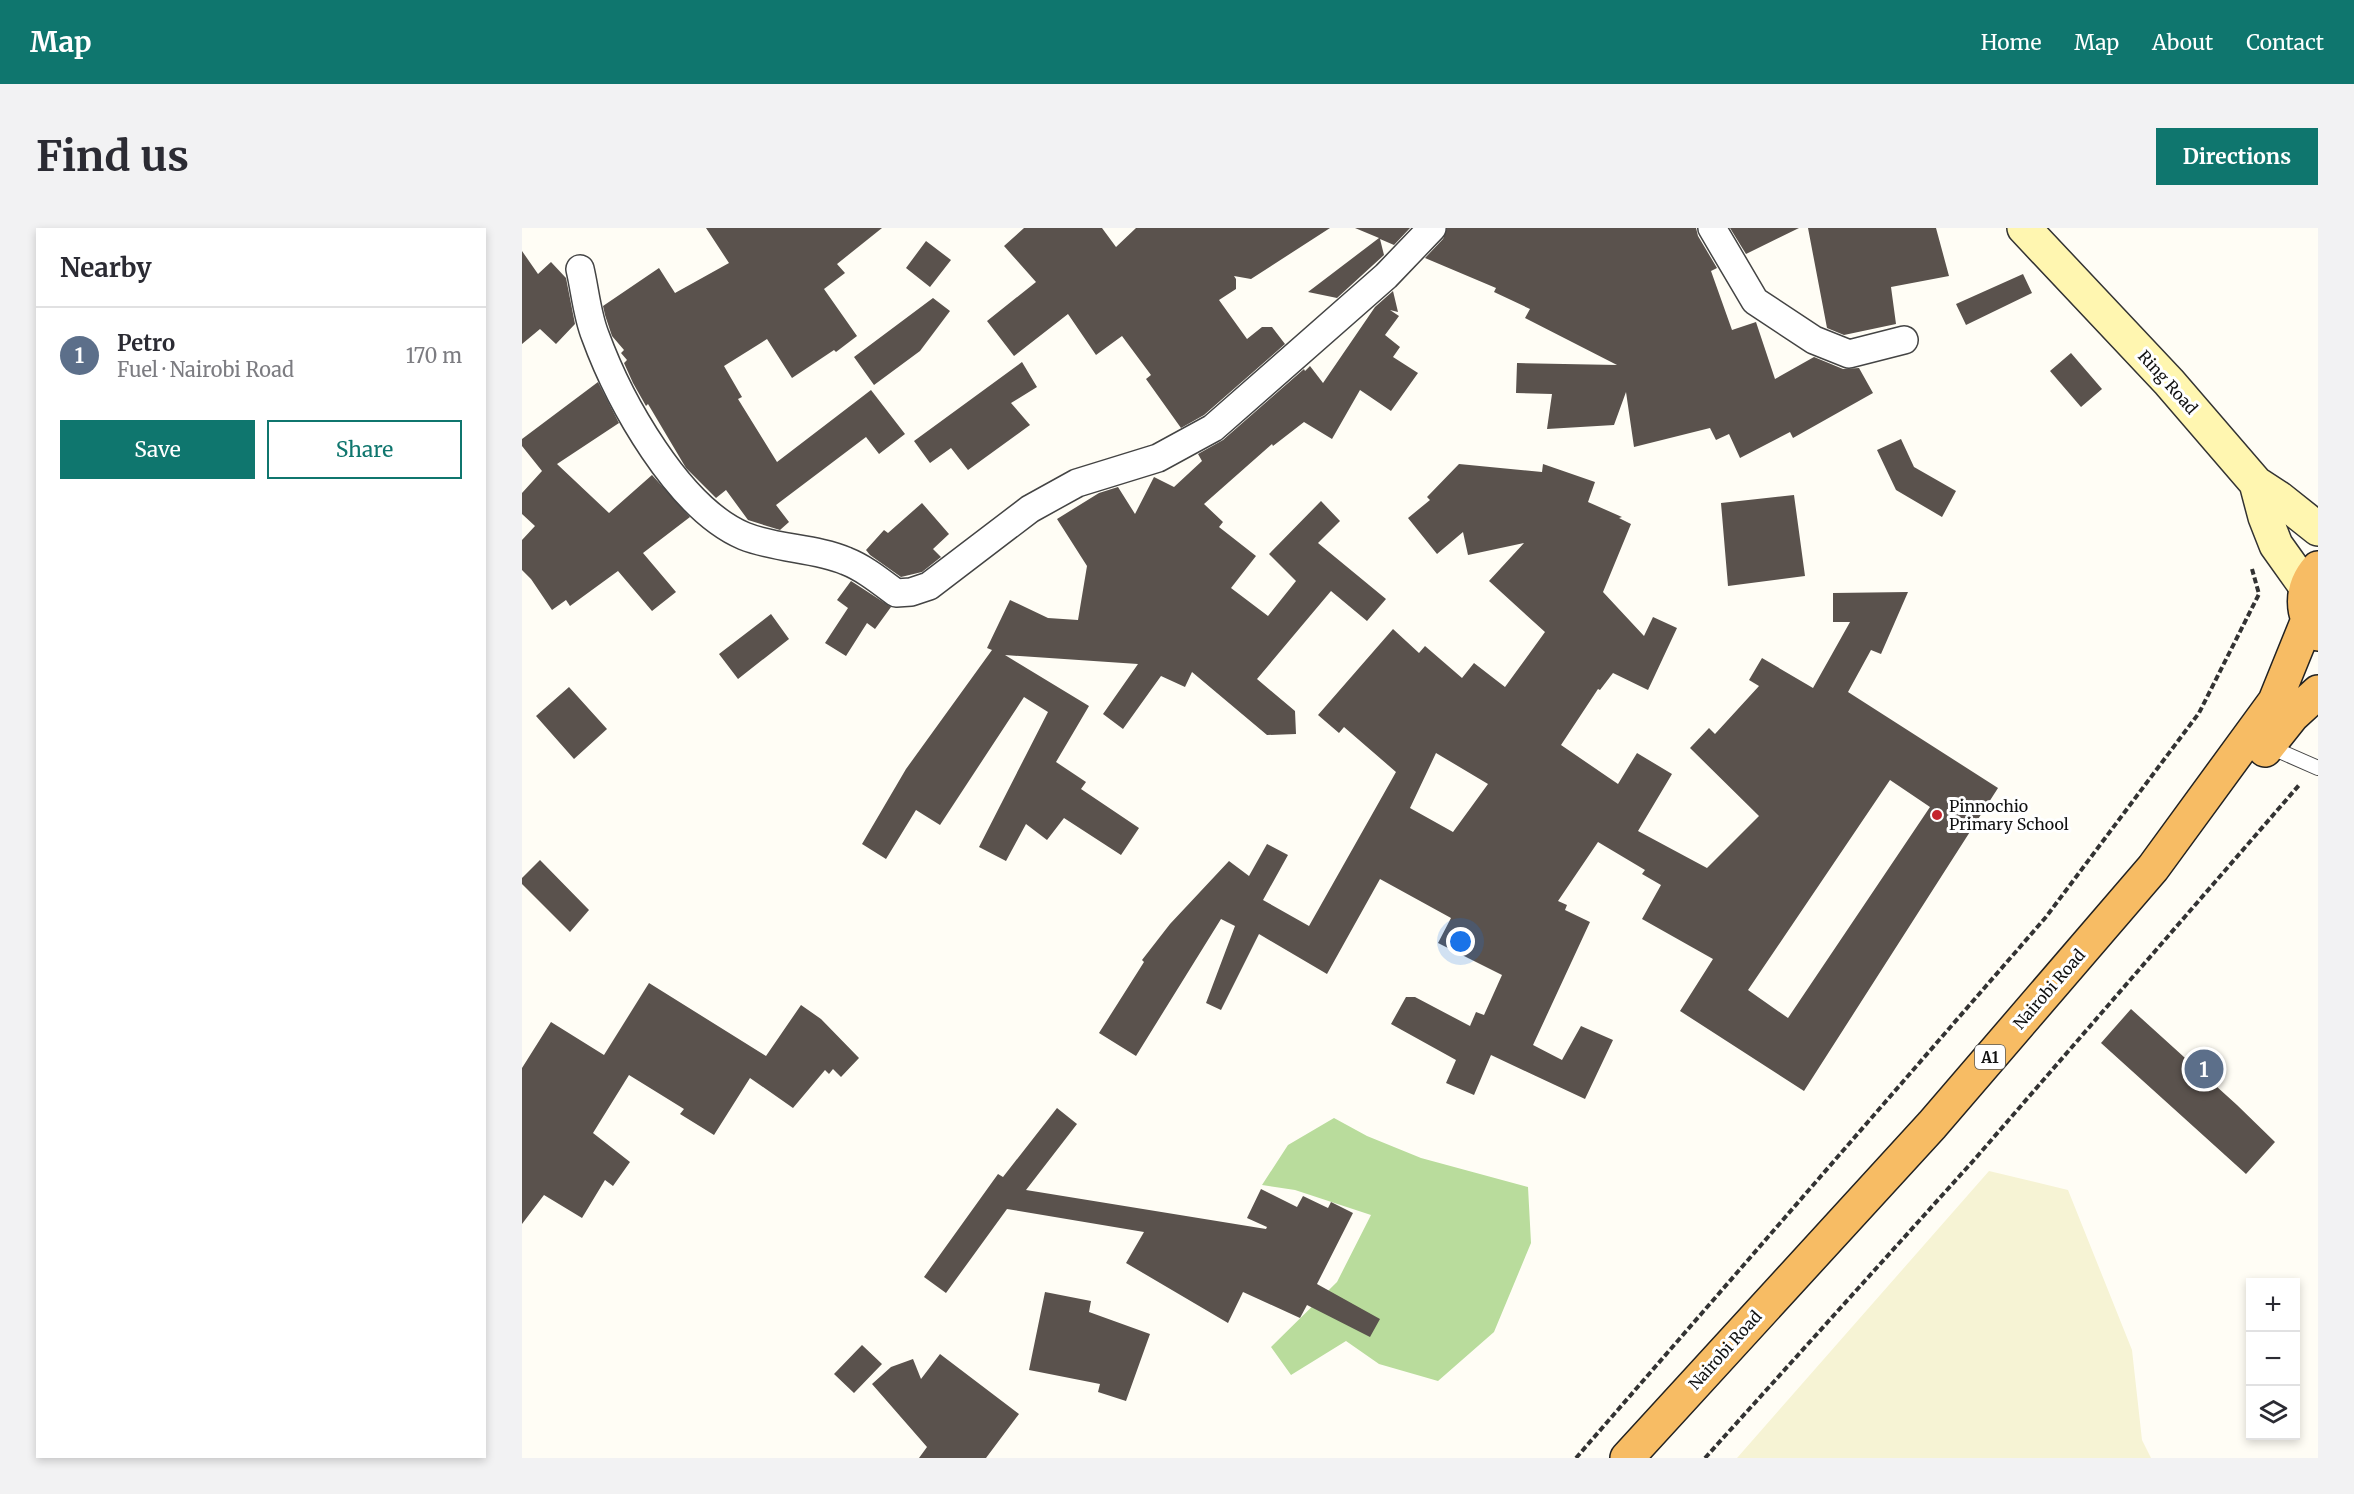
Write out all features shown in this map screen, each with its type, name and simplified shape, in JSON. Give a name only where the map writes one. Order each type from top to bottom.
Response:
[{"type":"highway","points":[[2312,578],[2304,600],[2313,628]]},
{"type":"highway","name":"Nairobi Road","points":[[1627,1458],[1932,1125],[2153,868],[2275,701],[2313,628]]},
{"type":"highway","name":"Nairobi Road","points":[[1648,1458],[1792,1292],[2002,1061],[2199,831],[2268,746],[2306,709]]},
{"type":"main road","name":"Ring Road","points":[[2024,228],[2169,382],[2256,483],[2318,529]]},
{"type":"main road","points":[[2256,483],[2265,517],[2276,545],[2312,578]]},
{"type":"street","points":[[580,269],[594,334],[626,405],[668,469],[704,509],[721,523],[746,536],[845,560],[875,577],[896,593],[911,592],[928,586],[1030,509],[1077,483],[1158,458],[1213,428],[1386,276],[1432,228]]},
{"type":"street","points":[[1712,228],[1755,301],[1814,340],[1850,354],[1904,340]]},
{"type":"lane","points":[[2268,746],[2316,767]]},
{"type":"path","points":[[1576,1458],[2046,917],[2199,713],[2259,594]]},
{"type":"path","points":[[1705,1458],[1966,1169],[2316,767]]},
{"type":"shaded area","points":[[1989,1171],[2068,1190],[2132,1350],[2142,1440],[2151,1458],[1737,1458]]},
{"type":"green space","points":[[1334,1118],[1367,1136],[1421,1158],[1528,1187],[1531,1243],[1494,1332],[1438,1381],[1379,1364],[1346,1341],[1291,1375],[1271,1347],[1337,1282],[1371,1215],[1295,1190],[1262,1185],[1288,1145]]},
{"type":"building","points":[[706,228],[882,228],[837,264],[845,273],[824,289],[857,336],[836,352],[834,350],[792,378],[767,339],[724,366],[742,397],[738,399],[777,462],[871,390],[905,434],[879,454],[866,437],[776,505],[789,522],[780,530],[748,520],[726,490],[716,498],[686,468],[633,383],[624,363],[627,360],[621,353],[624,350],[612,336],[605,315],[603,306],[659,268],[675,293],[729,263]]},
{"type":"building","points":[[1024,228],[1102,228],[1116,247],[1136,228],[1330,228],[1251,279],[1234,276],[1236,289],[1219,300],[1247,339],[1262,327],[1272,327],[1285,344],[1204,415],[1181,428],[1146,379],[1151,375],[1122,336],[1096,355],[1068,314],[1014,356],[987,321],[1036,282],[1004,246]]},
{"type":"building","points":[[1355,228],[1410,228],[1394,245],[1380,239],[1384,255],[1337,298],[1308,292],[1379,238]]},
{"type":"building","points":[[1447,228],[1696,228],[1698,236],[1717,268],[1711,271],[1732,330],[1756,322],[1775,379],[1814,357],[1843,369],[1859,368],[1873,393],[1793,438],[1790,432],[1740,458],[1729,434],[1716,440],[1710,428],[1634,447],[1626,392],[1614,425],[1547,429],[1552,394],[1516,393],[1517,363],[1617,365],[1525,318],[1530,309],[1494,292],[1496,288],[1425,258],[1443,239]]},
{"type":"building","points":[[1730,228],[1799,228],[1746,254]]},
{"type":"building","points":[[1808,228],[1936,228],[1949,276],[1891,287],[1896,324],[1844,335],[1827,328]]},
{"type":"building","points":[[926,241],[951,260],[930,287],[906,268]]},
{"type":"building","points":[[522,251],[538,274],[551,262],[566,278],[575,324],[556,344],[540,329],[522,344]]},
{"type":"building","points":[[2023,274],[2032,293],[1966,325],[1956,304]]},
{"type":"building","points":[[1393,291],[1398,312],[1390,310],[1399,316],[1385,335],[1400,347],[1393,357],[1418,373],[1391,411],[1360,390],[1332,439],[1304,422],[1273,446],[1272,444],[1204,504],[1223,522],[1219,527],[1256,556],[1231,588],[1268,616],[1296,581],[1269,554],[1321,501],[1340,521],[1318,543],[1386,599],[1367,621],[1331,591],[1257,679],[1295,711],[1296,734],[1267,735],[1192,672],[1185,687],[1161,676],[1123,729],[1103,714],[1138,664],[1005,655],[1089,706],[1056,762],[1086,782],[1081,789],[1139,828],[1121,855],[1064,818],[1047,840],[1026,824],[1006,861],[979,847],[1048,712],[1024,697],[940,825],[916,810],[886,859],[862,844],[906,769],[992,650],[987,648],[1010,600],[1048,618],[1078,620],[1087,566],[1057,519],[1099,493],[1118,487],[1135,514],[1154,477],[1174,487],[1202,461],[1198,454],[1223,440],[1304,369],[1305,371],[1310,366],[1323,383],[1375,307]]},
{"type":"building","points":[[933,298],[950,311],[920,351],[874,385],[854,357]]},
{"type":"building","points":[[2071,353],[2102,389],[2081,407],[2050,371]]},
{"type":"building","points":[[1022,362],[1037,387],[1011,403],[1030,425],[968,470],[951,448],[930,463],[914,441]]},
{"type":"building","points":[[598,382],[619,423],[557,464],[609,513],[652,475],[690,517],[643,553],[676,592],[652,611],[618,571],[570,606],[566,600],[552,610],[522,570],[522,540],[535,526],[522,514],[522,493],[542,471],[522,446],[522,439]]},
{"type":"building","points":[[1901,439],[1914,467],[1956,491],[1942,517],[1896,490],[1877,450]]},
{"type":"building","points":[[1459,464],[1542,472],[1543,464],[1595,482],[1588,502],[1622,517],[1619,518],[1631,524],[1603,592],[1644,636],[1653,617],[1677,628],[1648,690],[1613,673],[1600,690],[1598,689],[1561,745],[1618,784],[1637,753],[1672,774],[1638,831],[1707,868],[1759,816],[1690,748],[1709,728],[1715,734],[1759,686],[1749,680],[1762,658],[1813,688],[1850,622],[1833,622],[1833,593],[1908,592],[1881,654],[1871,650],[1848,692],[1998,788],[1804,1091],[1680,1011],[1713,959],[1642,919],[1661,885],[1642,874],[1645,870],[1598,842],[1558,901],[1567,905],[1565,910],[1590,922],[1533,1045],[1562,1060],[1581,1026],[1613,1040],[1585,1099],[1491,1055],[1474,1095],[1446,1083],[1456,1060],[1391,1024],[1406,997],[1415,997],[1470,1026],[1476,1012],[1484,1015],[1502,975],[1438,943],[1451,918],[1380,879],[1327,974],[1259,934],[1221,1010],[1206,1003],[1235,926],[1221,919],[1136,1056],[1099,1033],[1144,962],[1142,960],[1170,924],[1229,861],[1249,876],[1267,844],[1288,855],[1263,900],[1309,926],[1396,772],[1344,727],[1339,733],[1318,715],[1393,629],[1419,653],[1425,646],[1462,678],[1474,663],[1505,687],[1545,632],[1489,581],[1524,543],[1468,555],[1463,532],[1437,554],[1408,518],[1430,500],[1427,497]],"holes":[[[1436,753],[1488,784],[1453,832],[1410,808]],[[1890,780],[1930,807],[1788,1018],[1748,990]]]},
{"type":"building","points":[[1794,495],[1805,576],[1728,586],[1721,503]]},
{"type":"building","points":[[922,503],[949,534],[933,549],[941,557],[922,572],[901,577],[866,550],[884,530],[888,533]]},
{"type":"building","points":[[851,581],[891,607],[875,629],[867,623],[846,656],[825,643],[848,608],[837,600]]},
{"type":"building","points":[[771,614],[789,639],[738,679],[719,654]]},
{"type":"building","points":[[569,687],[607,729],[574,759],[536,716]]},
{"type":"building","points":[[540,860],[589,910],[570,932],[522,884],[522,878]]},
{"type":"building","points":[[649,983],[766,1056],[801,1005],[821,1019],[859,1058],[841,1077],[833,1069],[829,1074],[825,1070],[793,1108],[750,1078],[714,1135],[680,1114],[684,1109],[629,1075],[593,1133],[630,1162],[613,1186],[605,1180],[582,1218],[544,1195],[522,1224],[522,1068],[551,1022],[604,1055]]},
{"type":"building","points":[[2131,1009],[2275,1142],[2246,1174],[2101,1043]]},
{"type":"building","points":[[1057,1108],[1077,1124],[1026,1190],[1266,1229],[1267,1227],[1247,1218],[1261,1189],[1297,1207],[1303,1196],[1328,1208],[1331,1202],[1353,1213],[1317,1284],[1380,1319],[1370,1337],[1307,1305],[1300,1318],[1243,1292],[1228,1323],[1126,1263],[1144,1232],[1007,1209],[946,1293],[924,1277],[998,1174],[1003,1177]]},
{"type":"building","points":[[1045,1292],[1091,1301],[1089,1312],[1150,1334],[1126,1401],[1098,1392],[1100,1384],[1029,1370]]},
{"type":"building","points":[[862,1345],[882,1364],[854,1393],[834,1374]]},
{"type":"building","points":[[940,1354],[1019,1414],[986,1458],[919,1458],[927,1447],[872,1384],[891,1367],[913,1359],[921,1379]]},
{"type":"place","name":"Pinnochio Primary School","points":[[1937,815]]},
{"type":"place","name":"Petro","points":[[2204,1069]]}]
